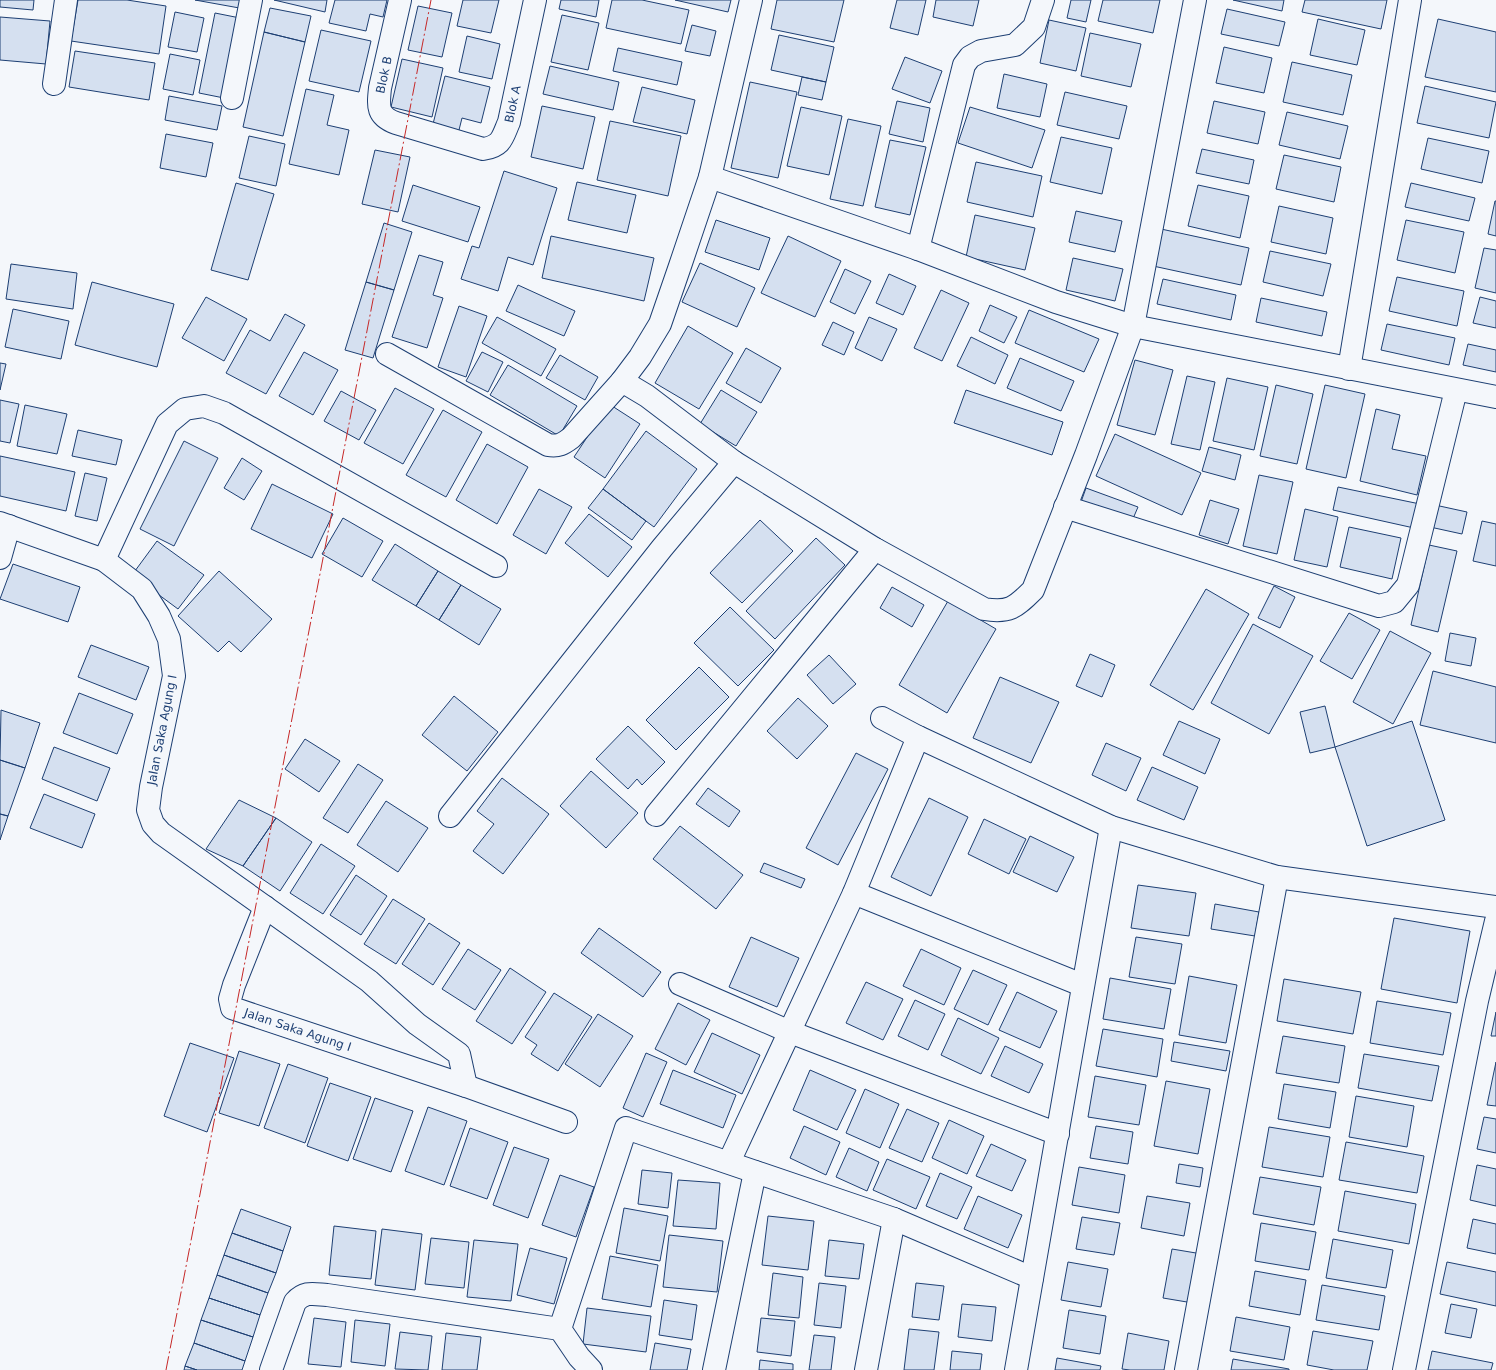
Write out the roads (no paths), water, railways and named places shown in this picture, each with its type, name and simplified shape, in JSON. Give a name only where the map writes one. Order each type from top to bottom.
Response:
[{"type":"street","points":[[54,84],[66,0]]},
{"type":"street","points":[[232,98],[251,0]]},
{"type":"street","name":"Blok B","points":[[400,0],[380,88],[378,101],[381,114],[392,122],[436,136]]},
{"type":"street","name":"Blok A","points":[[436,136],[483,149],[493,147],[501,141],[509,122],[535,0]]},
{"type":"street","points":[[387,354],[548,445],[556,446],[564,444],[572,438],[622,381],[660,324],[710,177],[751,0]]},
{"type":"street","points":[[918,249],[960,75],[964,65],[970,57],[981,51],[1015,45],[1034,27],[1043,0]]},
{"type":"street","points":[[622,381],[647,396],[734,462],[875,549],[984,609],[997,611],[1011,608],[1019,604],[1033,590],[1086,455],[1133,326],[1195,0]]},
{"type":"street","points":[[1349,369],[1410,0]]},
{"type":"street","points":[[710,177],[918,249],[1056,302],[1133,326],[1496,397]]},
{"type":"street","points":[[1065,507],[1379,606],[1394,602],[1408,585],[1456,390]]},
{"type":"street","points":[[104,560],[167,424],[185,409],[204,406],[224,413],[496,566]]},
{"type":"street","points":[[450,816],[662,548],[734,462]]},
{"type":"street","points":[[0,558],[4,524]]},
{"type":"street","name":"Jalan Saka Agung I","points":[[4,524],[104,560],[142,589],[159,616],[169,639],[174,676],[151,787],[148,810],[153,824],[161,834],[369,981],[417,1024],[459,1054],[466,1086]]},
{"type":"street","points":[[656,815],[875,549]]},
{"type":"street","points":[[882,718],[918,737],[1111,827],[1277,877],[1496,907]]},
{"type":"street","points":[[729,1162],[854,893],[918,737]]},
{"type":"street","points":[[1016,1370],[1058,1134],[1082,985],[1111,827]]},
{"type":"street","points":[[1186,1370],[1277,877]]},
{"type":"street","points":[[854,893],[1082,985]]},
{"type":"street","name":"Jalan Saka Agung I","points":[[265,907],[234,986],[230,999],[232,1008],[466,1086],[566,1122]]},
{"type":"street","points":[[1404,1370],[1476,1009],[1496,921]]},
{"type":"street","points":[[680,984],[790,1032],[1058,1134]]},
{"type":"street","points":[[560,1329],[626,1128],[894,1219],[1032,1278]]},
{"type":"street","points":[[714,1370],[755,1172]]},
{"type":"street","points":[[866,1370],[894,1219]]},
{"type":"street","points":[[271,1370],[295,1302],[300,1297],[307,1294],[327,1295],[560,1329],[579,1357],[591,1370]]}]
